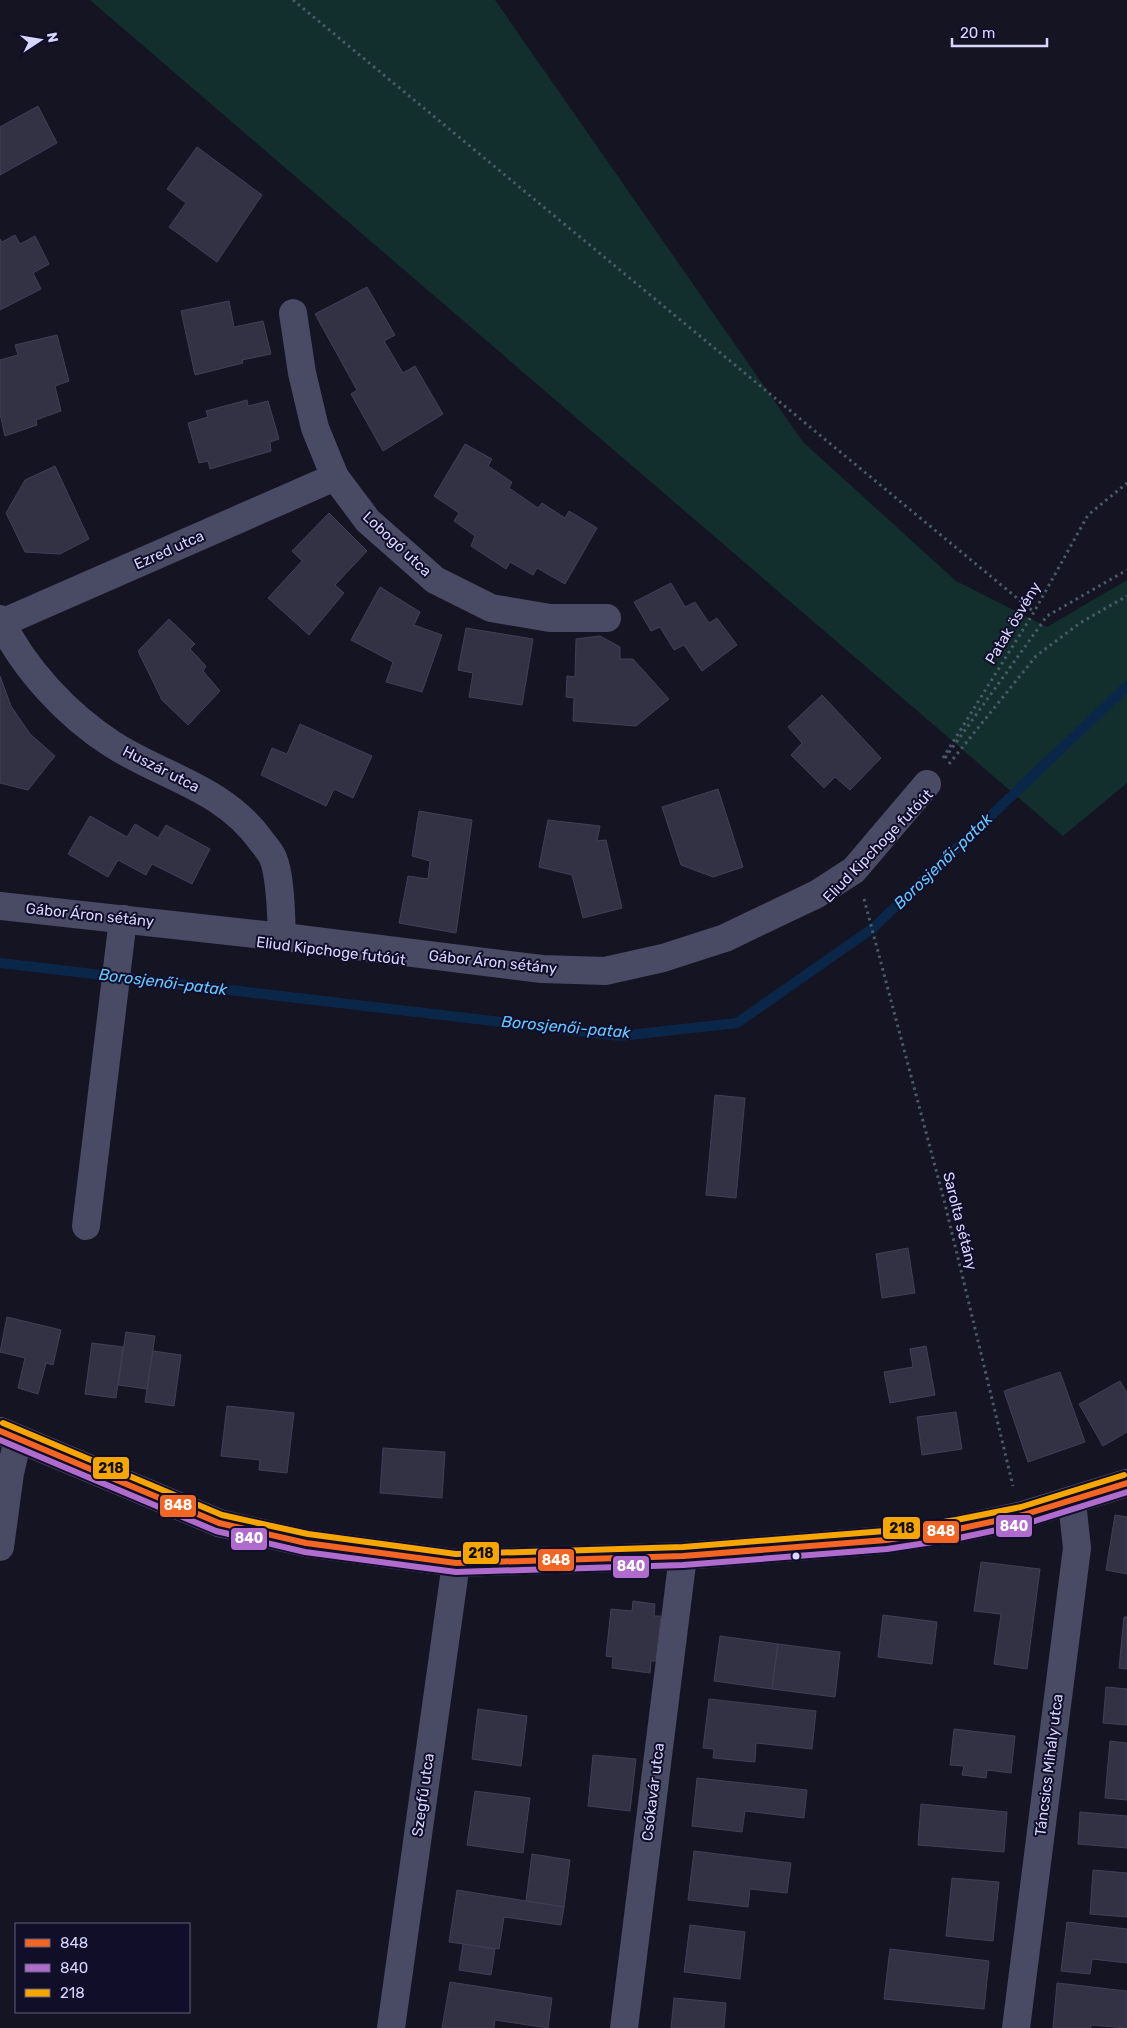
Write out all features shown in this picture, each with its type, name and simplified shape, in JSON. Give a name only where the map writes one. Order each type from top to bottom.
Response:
[{"type":"main road","points":[[9,1435],[219,1523],[306,1543],[456,1563],[683,1556],[895,1538],[958,1529],[1023,1515],[1072,1502],[1127,1483]]},
{"type":"street","name":"Lobogó utca","points":[[293,313],[302,373],[315,428],[336,477],[368,521],[435,580],[491,608],[550,618],[607,618]]},
{"type":"street","name":"Ezred utca","points":[[1,621],[336,477]]},
{"type":"street","name":"Huszár utca","points":[[1,621],[32,670],[68,711],[113,744],[224,803],[252,828],[273,858],[280,893],[282,937]]},
{"type":"street","name":"Gábor Áron sétány","points":[[0,906],[123,918],[542,969],[605,971],[663,958],[725,938],[817,894],[854,870],[937,776]]},
{"type":"street","points":[[86,1226],[123,918]]},
{"type":"street","points":[[0,1547],[10,1474],[9,1435]]},
{"type":"street","name":"Táncsics Mihály utca","points":[[1016,2028],[1077,1548],[1072,1502]]},
{"type":"street","name":"Csókavár utca","points":[[624,2028],[683,1556]]},
{"type":"street","name":"Szegfű utca","points":[[391,2028],[456,1563]]},
{"type":"path","points":[[294,0],[1034,612]]},
{"type":"path","name":"Patak ösvény","points":[[937,776],[1034,612],[1088,515],[1127,484]]},
{"type":"path","points":[[937,776],[1047,616],[1127,570]]},
{"type":"path","points":[[937,776],[1036,656],[1080,623],[1127,596]]},
{"type":"path","name":"Sarolta sétány","points":[[864,899],[944,1200],[1012,1481]]},
{"type":"green space","points":[[90,0],[495,0],[803,442],[956,581],[1047,627],[1127,580],[1127,783],[1063,836]]},
{"type":"building","points":[[38,106],[57,143],[0,175],[0,127]]},
{"type":"building","points":[[197,147],[262,195],[217,262],[169,227],[186,203],[167,189]]},
{"type":"building","points":[[15,235],[20,244],[35,236],[49,264],[33,273],[41,289],[0,310],[0,239],[2,242]]},
{"type":"building","points":[[367,287],[395,335],[384,341],[403,373],[415,366],[443,414],[383,451],[351,394],[357,390],[315,314]]},
{"type":"building","points":[[229,301],[234,327],[263,321],[271,354],[242,360],[243,363],[195,375],[181,311]]},
{"type":"building","points":[[57,335],[69,381],[55,386],[61,411],[36,420],[37,425],[5,436],[0,414],[0,360],[18,355],[15,345]]},
{"type":"building","points":[[247,400],[248,406],[268,401],[279,439],[270,442],[271,451],[210,469],[208,461],[199,463],[188,423],[208,417],[206,411]]},
{"type":"building","points":[[465,444],[492,459],[488,466],[512,482],[509,488],[538,508],[542,503],[565,518],[569,511],[597,528],[565,584],[537,568],[533,575],[510,562],[506,569],[471,546],[475,536],[454,521],[459,513],[434,496]]},
{"type":"building","points":[[55,466],[89,539],[60,554],[25,552],[6,513],[25,480]]},
{"type":"building","points":[[329,513],[367,551],[335,585],[344,593],[309,635],[268,598],[302,561],[292,551]]},
{"type":"building","points":[[671,583],[685,607],[695,602],[709,623],[717,618],[737,645],[702,671],[684,645],[674,650],[660,627],[651,631],[634,602]]},
{"type":"building","points":[[380,587],[420,612],[414,625],[442,635],[422,692],[386,682],[393,662],[351,640]]},
{"type":"building","points":[[169,619],[195,644],[190,649],[206,666],[203,671],[220,691],[188,725],[162,700],[138,651]]},
{"type":"building","points":[[466,628],[533,639],[522,705],[469,697],[473,673],[458,670]]},
{"type":"building","points":[[600,636],[620,647],[620,659],[633,659],[669,699],[636,726],[573,721],[574,698],[566,697],[567,676],[575,677],[576,639]]},
{"type":"building","points":[[0,676],[11,706],[30,734],[55,756],[28,790],[0,783]]},
{"type":"building","points":[[822,695],[881,758],[850,790],[835,777],[824,788],[791,755],[802,743],[788,727]]},
{"type":"building","points":[[300,724],[372,756],[353,798],[334,789],[326,806],[261,775],[272,748],[287,754]]},
{"type":"building","points":[[718,789],[743,867],[713,877],[681,865],[662,807]]},
{"type":"building","points":[[419,811],[472,820],[456,933],[399,923],[408,876],[428,879],[430,861],[412,856]]},
{"type":"building","points":[[90,816],[127,837],[135,824],[158,838],[166,825],[210,849],[192,884],[152,864],[146,875],[118,860],[108,877],[68,854]]},
{"type":"building","points":[[548,820],[600,826],[597,841],[606,840],[622,908],[583,918],[572,875],[539,867]]},
{"type":"building","points":[[715,1095],[745,1098],[736,1198],[706,1195]]},
{"type":"building","points":[[908,1248],[915,1293],[882,1298],[876,1254]]},
{"type":"building","points":[[7,1317],[61,1330],[53,1365],[46,1363],[38,1394],[18,1388],[25,1358],[0,1352]]},
{"type":"building","points":[[126,1332],[155,1336],[147,1389],[118,1385]]},
{"type":"building","points":[[92,1343],[123,1347],[116,1398],[85,1394]]},
{"type":"building","points":[[926,1346],[935,1395],[890,1403],[884,1372],[913,1367],[910,1349]]},
{"type":"building","points":[[153,1351],[181,1355],[174,1406],[145,1402]]},
{"type":"building","points":[[1060,1372],[1085,1442],[1028,1462],[1004,1391]]},
{"type":"building","points":[[1120,1381],[1127,1393],[1127,1432],[1103,1446],[1079,1404]]},
{"type":"building","points":[[227,1406],[294,1413],[287,1473],[259,1470],[260,1460],[221,1456]]},
{"type":"building","points":[[956,1412],[962,1449],[922,1455],[917,1417]]},
{"type":"building","points":[[383,1448],[445,1452],[442,1498],[380,1493]]},
{"type":"building","points":[[1115,1515],[1127,1517],[1127,1574],[1106,1570]]},
{"type":"building","points":[[981,1562],[1040,1569],[1027,1669],[994,1664],[1001,1614],[974,1611]]},
{"type":"building","points":[[633,1601],[655,1604],[654,1616],[661,1616],[656,1661],[651,1661],[650,1673],[612,1668],[613,1657],[606,1656],[611,1609],[632,1611]]},
{"type":"building","points":[[883,1615],[937,1622],[932,1664],[878,1657]]},
{"type":"building","points":[[1124,1617],[1127,1617],[1127,1669],[1119,1668]]},
{"type":"building","points":[[720,1636],[778,1644],[772,1689],[714,1681]]},
{"type":"building","points":[[778,1644],[840,1652],[835,1697],[772,1689]]},
{"type":"building","points":[[1106,1687],[1127,1689],[1127,1725],[1103,1723]]},
{"type":"building","points":[[709,1699],[816,1711],[812,1749],[756,1743],[755,1762],[713,1758],[714,1749],[703,1748]]},
{"type":"building","points":[[478,1709],[527,1716],[521,1766],[472,1759]]},
{"type":"building","points":[[954,1729],[1015,1736],[1011,1773],[987,1770],[986,1778],[962,1775],[964,1766],[950,1765]]},
{"type":"building","points":[[1110,1741],[1127,1743],[1127,1800],[1105,1798]]},
{"type":"building","points":[[593,1755],[636,1759],[630,1811],[588,1806]]},
{"type":"building","points":[[697,1778],[807,1790],[804,1818],[745,1811],[742,1832],[692,1826]]},
{"type":"building","points":[[475,1791],[530,1798],[523,1853],[467,1845]]},
{"type":"building","points":[[921,1804],[1007,1812],[1004,1852],[918,1845]]},
{"type":"building","points":[[1080,1812],[1127,1816],[1127,1848],[1078,1844]]},
{"type":"building","points":[[694,1851],[791,1863],[787,1893],[750,1889],[748,1907],[688,1900]]},
{"type":"building","points":[[532,1854],[570,1860],[564,1907],[526,1901]]},
{"type":"building","points":[[1093,1870],[1127,1873],[1127,1917],[1090,1914]]},
{"type":"building","points":[[952,1878],[999,1882],[993,1941],[946,1936]]},
{"type":"building","points":[[457,1890],[564,1907],[561,1925],[504,1917],[499,1949],[449,1942]]},
{"type":"building","points":[[1067,1922],[1127,1929],[1127,1963],[1092,1959],[1090,1974],[1061,1971]]},
{"type":"building","points":[[690,1925],[745,1932],[740,1979],[684,1972]]},
{"type":"building","points":[[463,1944],[495,1949],[491,1975],[459,1970]]},
{"type":"building","points":[[890,1949],[989,1961],[984,2009],[884,1999]]},
{"type":"building","points":[[450,1982],[552,1998],[548,2028],[495,2020],[494,2028],[442,2028]]},
{"type":"building","points":[[1057,1983],[1127,1991],[1127,2028],[1091,2025],[1091,2028],[1053,2028]]},
{"type":"building","points":[[674,1998],[726,2003],[724,2028],[671,2028]]},
{"type":"waterway","name":"Borosjenői-patak","points":[[0,963],[620,1036],[737,1023],[873,928],[1127,686]]},
{"type":"transit line","name":"218","points":[[3,1423],[222,1515],[308,1534],[456,1554],[683,1547],[885,1531],[956,1520],[1021,1507],[1124,1475]]},
{"type":"transit line","name":"848","points":[[0,1431],[219,1523],[306,1543],[456,1563],[683,1556],[886,1540],[958,1529],[1023,1515],[1127,1483]]},
{"type":"transit line","name":"840","points":[[0,1440],[216,1531],[305,1552],[456,1572],[683,1565],[887,1549],[959,1538],[1025,1524],[1127,1492]]}]
